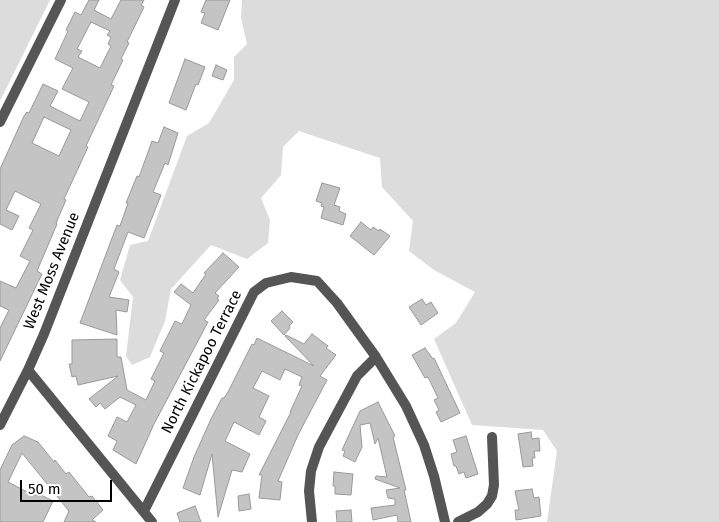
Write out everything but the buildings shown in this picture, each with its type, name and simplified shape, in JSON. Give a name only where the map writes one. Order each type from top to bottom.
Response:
[{"type":"street","points":[[0,122],[61,0]]},
{"type":"street","name":"West Moss Avenue","points":[[0,425],[28,370],[51,315],[175,0]]},
{"type":"street","name":"North Kickapoo Terrace","points":[[144,511],[253,294],[263,284],[291,277],[317,281],[338,303],[376,357],[406,406],[424,445],[445,522]]},
{"type":"street","points":[[312,522],[309,491],[311,471],[319,447],[357,376],[376,357]]},
{"type":"street","points":[[28,370],[152,522]]},
{"type":"street","points":[[458,522],[478,512],[487,504],[492,496],[494,485],[492,438]]},
{"type":"shaded area","points":[[0,0],[50,0],[0,101]]},
{"type":"shaded area","points":[[242,0],[719,0],[719,522],[547,522],[557,451],[543,430],[472,425],[434,339],[456,323],[475,292],[434,270],[409,251],[413,221],[382,187],[380,158],[299,131],[283,147],[281,175],[261,198],[270,220],[268,243],[247,259],[211,245],[171,289],[165,321],[150,357],[132,365],[126,356],[133,297],[120,280],[130,245],[148,241],[187,136],[209,123],[234,80],[234,57],[247,44],[241,18]]}]
